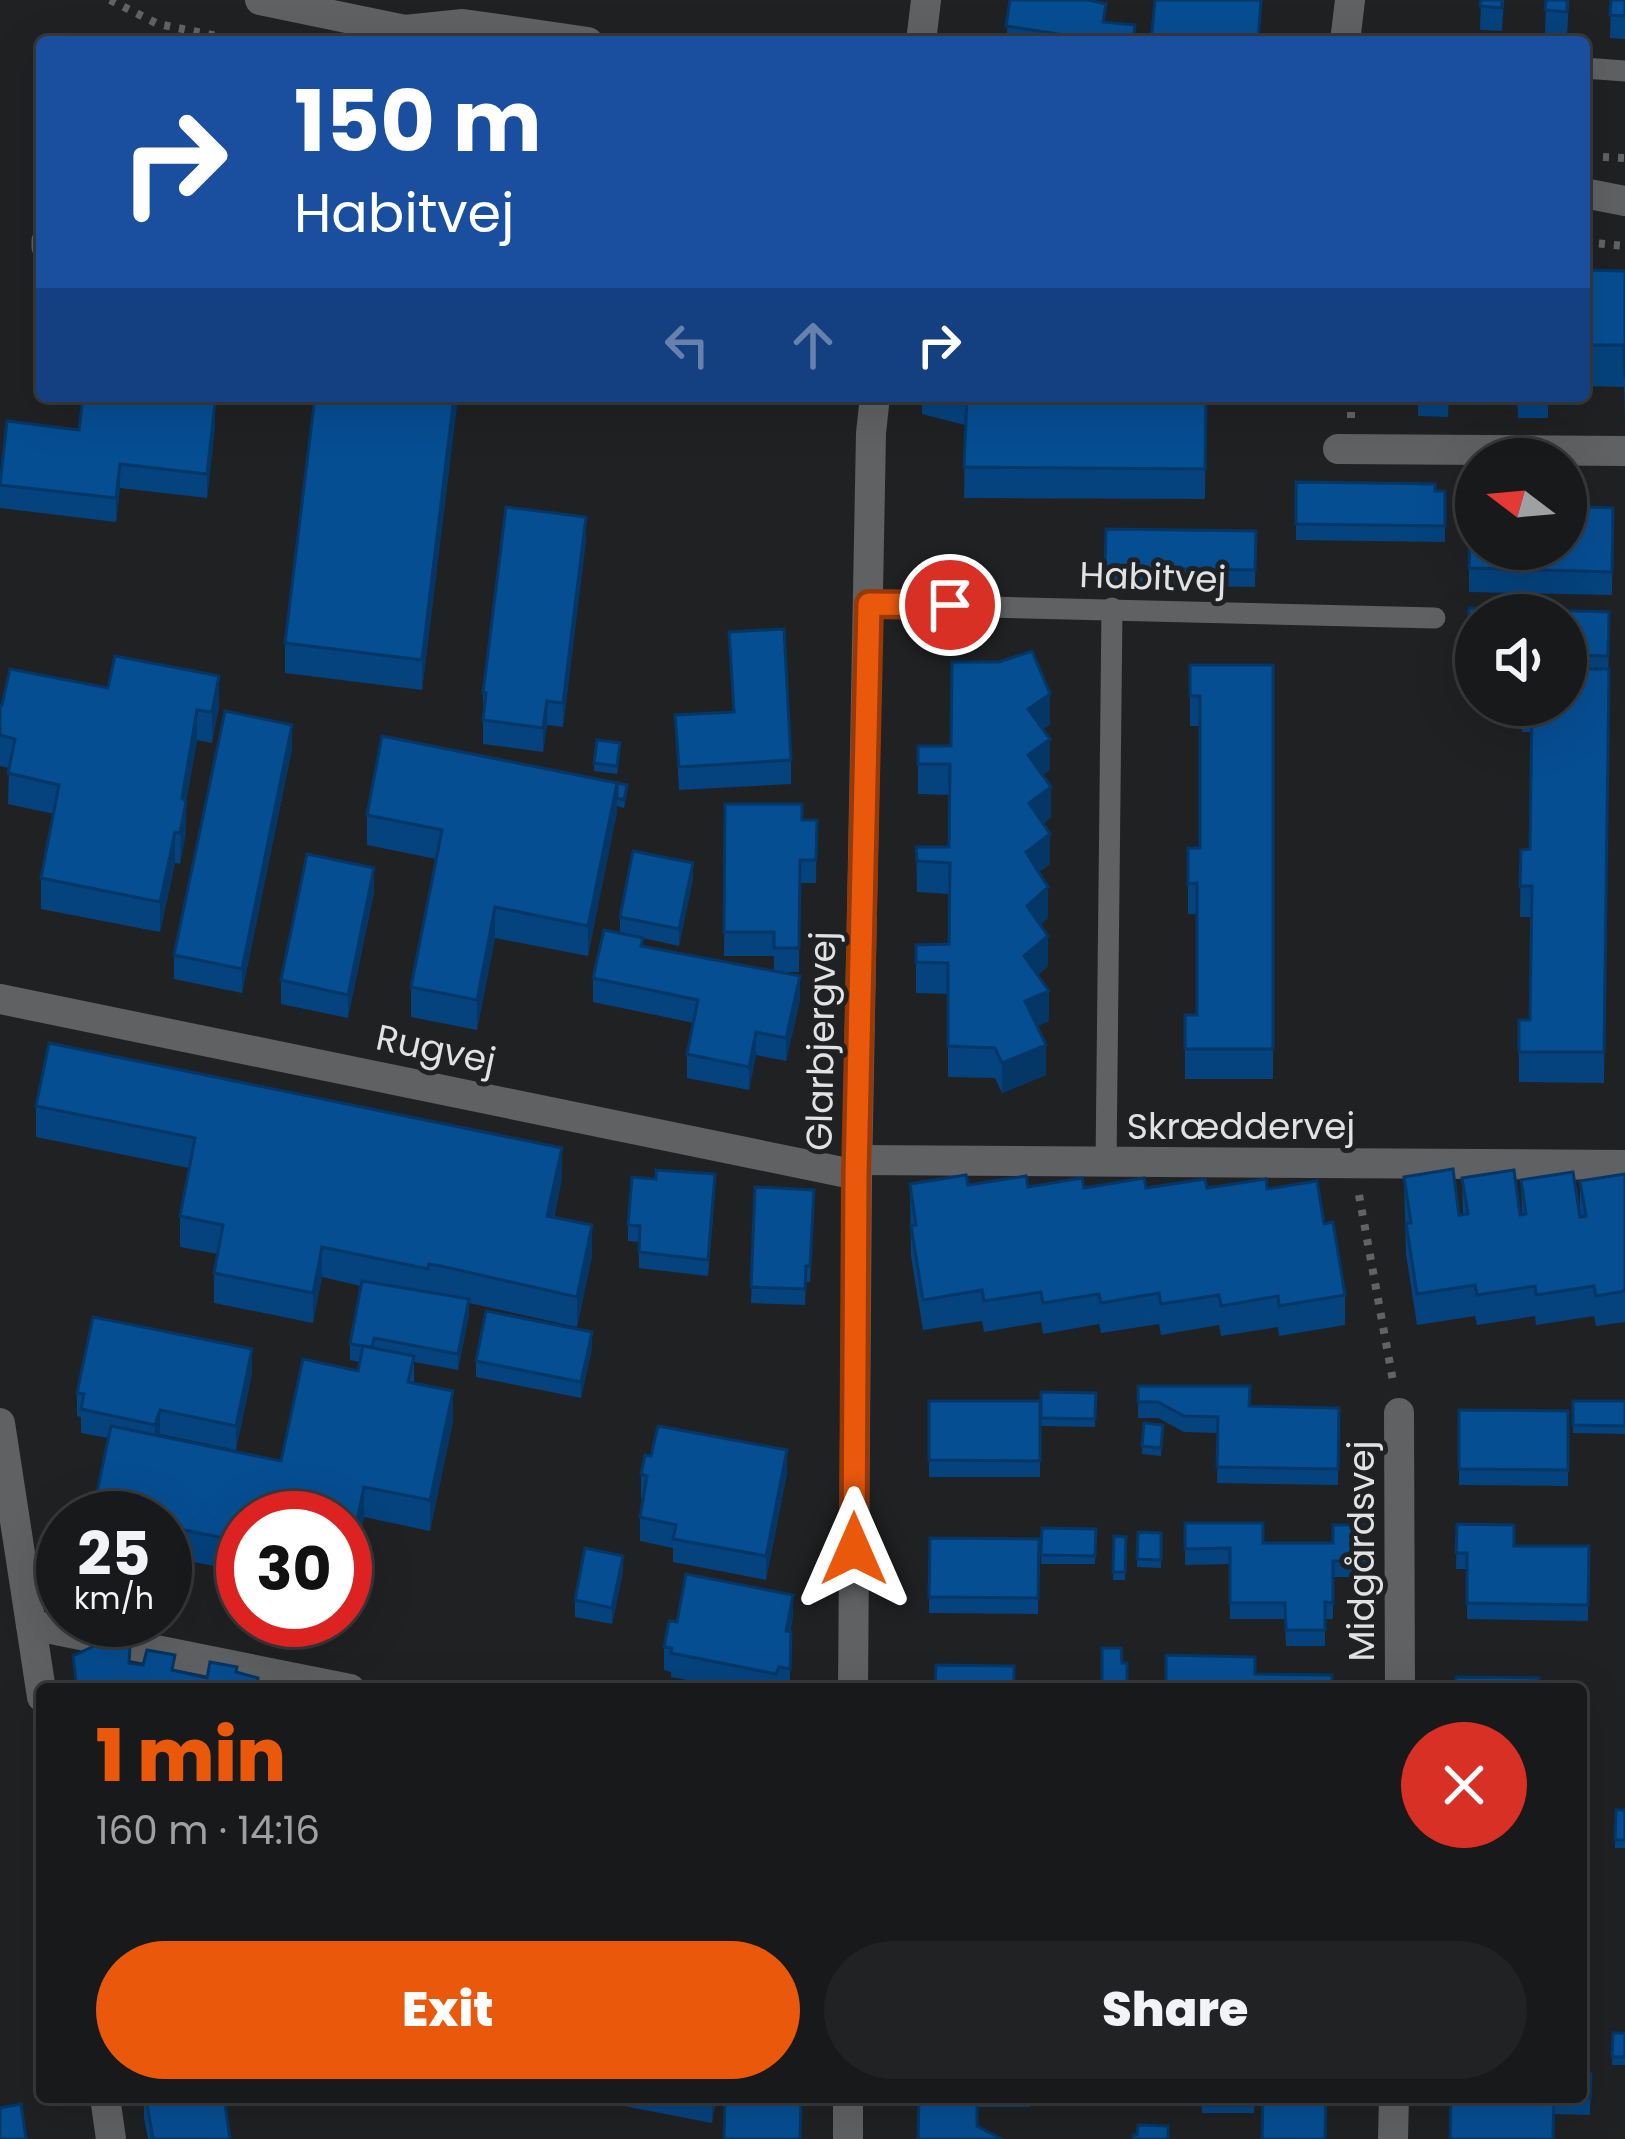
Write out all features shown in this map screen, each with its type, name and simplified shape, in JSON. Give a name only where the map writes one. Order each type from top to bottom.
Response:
[{"type":"street","points":[[260,0],[417,36],[463,25],[544,36]]},
{"type":"street","points":[[921,36],[926,0]]},
{"type":"street","points":[[1347,36],[1350,0]]},
{"type":"street","points":[[1590,194],[1625,203]]},
{"type":"street","points":[[1590,207],[1625,203]]},
{"type":"street","name":"Glarbjergvej","points":[[853,1683],[857,1168],[874,402]]},
{"type":"street","points":[[1338,449],[1625,451]]},
{"type":"street","name":"Rugvej","points":[[0,999],[857,1168]]},
{"type":"street","name":"Skræddervej","points":[[857,1168],[1625,1165]]},
{"type":"street","name":"Midgårdsvej","points":[[1400,1413],[1400,1683]]},
{"type":"street","points":[[0,1423],[40,1683]]},
{"type":"street","points":[[31,1625],[320,1683]]},
{"type":"street","points":[[106,2103],[111,2139]]},
{"type":"street","points":[[848,2103],[848,2139]]},
{"type":"street","points":[[1393,2139],[1394,2103]]},
{"type":"lane","points":[[1590,68],[1625,71]]},
{"type":"lane","name":"Habitvej","points":[[869,604],[1435,618]]},
{"type":"lane","points":[[1106,1165],[1112,608]]},
{"type":"path","points":[[110,0],[158,24],[218,36]]},
{"type":"path","points":[[1590,243],[1625,246]]},
{"type":"path","points":[[1353,1164],[1400,1413]]},
{"type":"building","points":[[1010,0],[1088,0],[1106,4],[1103,22],[1135,25],[1134,36],[1071,36],[1006,26]]},
{"type":"building","points":[[1155,0],[1261,0],[1258,36],[1152,36]]},
{"type":"building","points":[[1481,0],[1502,0],[1502,8],[1480,6]]},
{"type":"building","points":[[1546,0],[1567,0],[1567,12],[1545,10]]},
{"type":"building","points":[[1611,0],[1625,0],[1625,16],[1610,15]]},
{"type":"building","points":[[1590,270],[1625,271],[1625,378],[1624,345],[1590,345]]},
{"type":"building","points":[[82,402],[215,403],[207,474],[120,464],[116,498],[0,485],[7,421],[79,430]]},
{"type":"building","points":[[314,402],[453,402],[422,660],[285,643]]},
{"type":"building","points":[[967,402],[1206,402],[1205,469],[964,467]]},
{"type":"building","points":[[1296,482],[1435,484],[1435,491],[1445,491],[1445,526],[1296,524]]},
{"type":"building","points":[[506,507],[586,517],[563,703],[547,701],[543,728],[483,720]]},
{"type":"building","points":[[1587,507],[1613,508],[1612,572],[1540,570],[1587,570]]},
{"type":"building","points":[[1106,529],[1256,531],[1255,570],[1105,568]]},
{"type":"building","points":[[1587,611],[1609,612],[1608,656],[1587,656]]},
{"type":"building","points":[[784,629],[791,760],[679,767],[675,715],[734,712],[729,632]]},
{"type":"building","points":[[1032,651],[1050,694],[1028,709],[1050,739],[1028,755],[1051,787],[1029,803],[1050,834],[1026,852],[1048,887],[1027,906],[1048,936],[1024,956],[1049,991],[1025,1001],[1046,1045],[1002,1063],[995,1048],[948,1046],[948,963],[916,962],[916,945],[949,944],[950,863],[917,861],[916,847],[949,847],[950,764],[918,764],[918,746],[951,746],[952,662],[999,662]]},
{"type":"building","points":[[115,656],[219,676],[212,712],[197,710],[182,798],[186,802],[160,902],[41,878],[59,785],[8,773],[15,739],[0,735],[0,705],[10,669],[108,688]]},
{"type":"building","points":[[1190,665],[1273,665],[1273,1049],[1185,1049],[1185,1015],[1197,1015],[1197,883],[1188,884],[1188,848],[1200,848],[1200,696],[1190,696]]},
{"type":"building","points":[[1587,669],[1609,669],[1604,1052],[1519,1052],[1519,1020],[1530,1020],[1532,886],[1520,886],[1521,850],[1530,849],[1532,726],[1587,726]]},
{"type":"building","points":[[225,711],[292,725],[242,969],[174,955]]},
{"type":"building","points":[[382,736],[617,783],[588,926],[495,907],[477,1000],[411,987],[442,830],[367,815]]},
{"type":"building","points":[[597,740],[620,743],[617,766],[594,763]]},
{"type":"building","points":[[617,783],[627,785],[624,800],[617,798]]},
{"type":"building","points":[[725,804],[802,804],[802,820],[817,820],[816,860],[800,860],[799,948],[774,948],[774,932],[724,932]]},
{"type":"building","points":[[633,851],[693,863],[679,929],[620,917]]},
{"type":"building","points":[[307,854],[374,868],[348,995],[281,980]]},
{"type":"building","points":[[604,930],[643,938],[641,946],[800,976],[786,1038],[756,1032],[749,1067],[687,1054],[698,1000],[593,978]]},
{"type":"building","points":[[49,1043],[562,1148],[547,1216],[592,1225],[577,1297],[441,1266],[429,1264],[428,1269],[322,1247],[313,1293],[214,1273],[223,1225],[180,1216],[195,1138],[36,1106]]},
{"type":"building","points":[[1453,1169],[1459,1215],[1468,1214],[1462,1178],[1514,1170],[1520,1215],[1526,1214],[1521,1180],[1573,1172],[1580,1217],[1586,1216],[1580,1181],[1625,1174],[1625,1291],[1596,1296],[1594,1286],[1536,1295],[1535,1286],[1477,1295],[1475,1285],[1417,1294],[1404,1177]]},
{"type":"building","points":[[656,1170],[715,1174],[708,1260],[639,1252],[640,1226],[628,1225],[632,1177],[656,1179]]},
{"type":"building","points":[[966,1175],[968,1185],[1026,1176],[1028,1187],[1082,1178],[1084,1188],[1144,1178],[1146,1188],[1205,1179],[1207,1188],[1266,1179],[1267,1189],[1317,1181],[1324,1224],[1333,1222],[1345,1295],[1279,1306],[1278,1296],[1221,1306],[1219,1295],[1161,1304],[1159,1293],[1101,1303],[1099,1294],[1043,1303],[1041,1292],[984,1301],[982,1290],[923,1300],[911,1226],[916,1225],[910,1184]]},
{"type":"building","points":[[755,1187],[814,1190],[805,1289],[751,1287]]},
{"type":"building","points":[[362,1281],[469,1299],[458,1354],[374,1338],[372,1347],[350,1344]]},
{"type":"building","points":[[486,1311],[592,1332],[581,1382],[476,1361]]},
{"type":"building","points":[[93,1317],[252,1349],[236,1426],[160,1410],[155,1425],[81,1409],[84,1394],[77,1393]]},
{"type":"building","points":[[363,1346],[414,1356],[408,1382],[453,1391],[430,1500],[364,1487],[363,1491],[216,1491],[216,1536],[192,1532],[192,1491],[97,1491],[111,1426],[281,1461],[303,1359],[358,1371]]},
{"type":"building","points":[[1138,1386],[1250,1386],[1249,1406],[1339,1408],[1338,1469],[1217,1467],[1218,1417],[1184,1416],[1158,1402],[1138,1402]]},
{"type":"building","points":[[1041,1392],[1096,1393],[1095,1419],[1041,1418]]},
{"type":"building","points":[[929,1401],[1040,1401],[1040,1461],[929,1460]]},
{"type":"building","points":[[1573,1401],[1625,1401],[1625,1426],[1573,1425]]},
{"type":"building","points":[[1459,1410],[1568,1411],[1568,1470],[1459,1469]]},
{"type":"building","points":[[1144,1423],[1163,1425],[1161,1448],[1142,1446]]},
{"type":"building","points":[[658,1426],[787,1450],[766,1556],[673,1539],[676,1525],[640,1517],[647,1476],[641,1474]]},
{"type":"building","points":[[1185,1523],[1263,1523],[1263,1543],[1333,1543],[1333,1525],[1369,1525],[1368,1561],[1333,1561],[1333,1603],[1325,1602],[1325,1630],[1286,1630],[1285,1603],[1230,1603],[1230,1548],[1185,1549]]},
{"type":"building","points":[[1457,1524],[1514,1525],[1514,1546],[1589,1546],[1588,1605],[1467,1603],[1467,1553],[1456,1553]]},
{"type":"building","points":[[1042,1528],[1096,1529],[1095,1556],[1041,1555]]},
{"type":"building","points":[[1138,1532],[1161,1533],[1161,1560],[1137,1559]]},
{"type":"building","points":[[1114,1536],[1126,1537],[1125,1572],[1113,1572]]},
{"type":"building","points":[[930,1538],[1039,1539],[1038,1598],[929,1597]]},
{"type":"building","points":[[585,1548],[623,1556],[612,1608],[575,1600]]},
{"type":"building","points":[[686,1574],[793,1595],[786,1631],[791,1632],[790,1669],[779,1667],[776,1674],[671,1653],[672,1648],[664,1647],[669,1621],[677,1622]]},
{"type":"building","points":[[92,1647],[130,1647],[129,1663],[143,1665],[147,1650],[175,1655],[172,1670],[207,1678],[210,1662],[237,1667],[236,1672],[258,1678],[257,1683],[76,1683],[73,1656]]},
{"type":"building","points":[[1102,1648],[1121,1648],[1127,1683],[1102,1683]]},
{"type":"building","points":[[1166,1655],[1255,1657],[1255,1674],[1332,1675],[1332,1683],[1166,1683]]},
{"type":"building","points":[[936,1665],[1014,1666],[1014,1683],[935,1683]]},
{"type":"building","points":[[1456,1677],[1539,1678],[1539,1683],[1456,1683]]},
{"type":"building","points":[[1616,1810],[1625,1810],[1625,1840],[1615,1840]]},
{"type":"building","points":[[1613,2033],[1625,2033],[1625,2057],[1612,2057]]},
{"type":"building","points":[[147,2103],[225,2103],[230,2139],[153,2139]]},
{"type":"building","points":[[725,2103],[801,2103],[800,2139],[724,2139]]},
{"type":"building","points":[[919,2103],[977,2103],[977,2126],[1002,2139],[918,2139]]},
{"type":"building","points":[[1202,2103],[1254,2103],[1254,2105]]},
{"type":"building","points":[[1263,2103],[1326,2103],[1325,2139],[1262,2139]]},
{"type":"building","points":[[1451,2103],[1554,2103],[1553,2139],[1450,2139]]},
{"type":"building","points":[[21,2104],[26,2139],[0,2139],[0,2108]]},
{"type":"building","points":[[1138,2125],[1168,2126],[1168,2139],[1133,2139]]},
{"type":"route","points":[[854,1549],[856,1175],[869,604],[950,605]]}]
